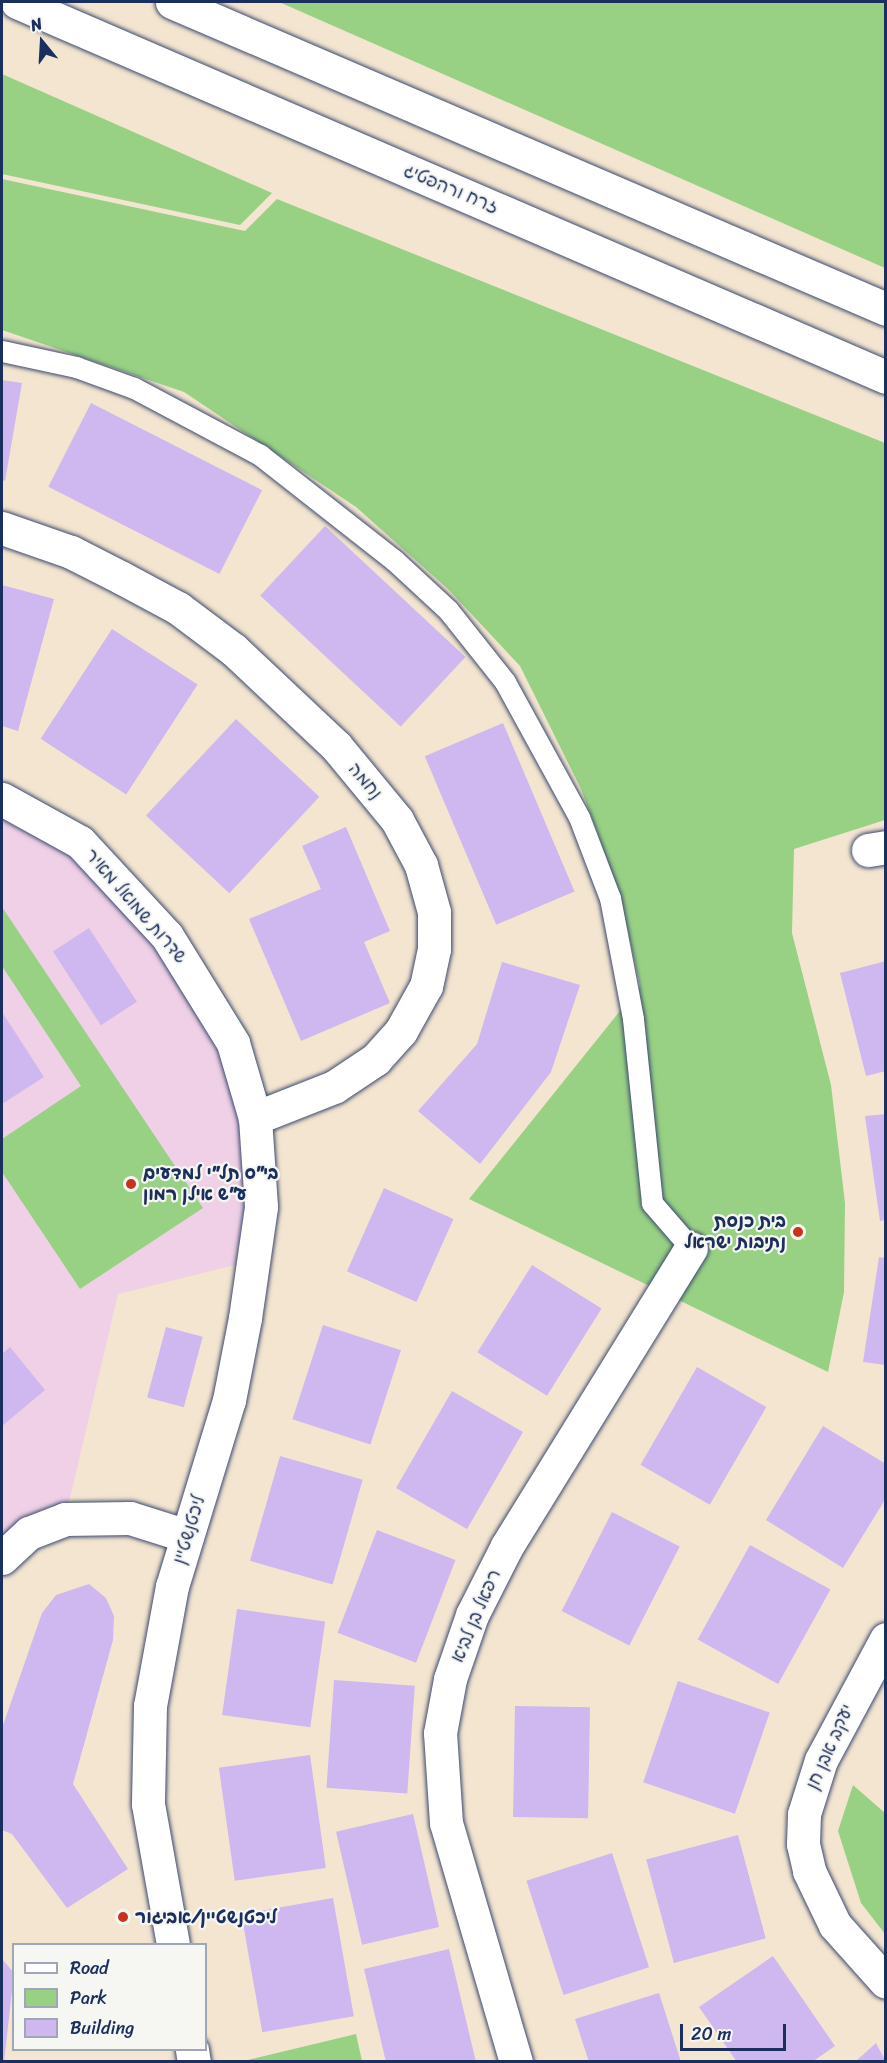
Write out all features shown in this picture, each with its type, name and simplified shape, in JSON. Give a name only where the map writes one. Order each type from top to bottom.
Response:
[{"type":"street","name":"זרח ורהפטיג","points":[[17,2],[885,377]]},
{"type":"street","points":[[172,2],[885,309]]},
{"type":"street","name":"נחמה","points":[[2,528],[71,552],[122,578],[178,608],[234,650],[336,746],[397,820],[421,865],[434,912],[434,949],[426,986],[401,1031],[376,1059],[334,1087],[255,1118]]},
{"type":"street","name":"שדרות שמואל מאיר","points":[[2,799],[80,842],[167,936],[233,1043],[255,1118]]},
{"type":"street","name":"ליכטנשטיין","points":[[173,1943],[146,1770],[161,1632],[187,1536],[229,1400],[255,1260],[261,1207],[255,1118]]},
{"type":"street","name":"רפאל בן לביא","points":[[516,2061],[446,1823],[440,1733],[450,1679],[472,1615],[507,1546],[691,1248]]},
{"type":"street","points":[[2,1558],[30,1533],[65,1519],[130,1518],[187,1536]]},
{"type":"street","name":"יעקב אבן חן","points":[[885,1639],[821,1760],[804,1814],[803,1844],[809,1871],[836,1925],[885,1982]]},
{"type":"lane","points":[[2,351],[76,367],[134,388],[260,455],[394,560],[448,610],[505,682],[579,817],[610,898],[633,1018],[652,1203],[691,1248]]},
{"type":"shaded area","name":"בי\"ס תל\"י למדעים ע\"ש אילן רמון","points":[[2,801],[80,842],[233,1043],[255,1260],[118,1294],[65,1519],[2,1558]]},
{"type":"green space","points":[[279,2],[885,2],[885,268]]},
{"type":"green space","points":[[2,74],[272,193],[240,225],[2,174]]},
{"type":"green space","points":[[2,179],[245,231],[277,199],[885,443],[885,820],[794,849],[792,933],[831,1085],[845,1203],[844,1292],[828,1372],[469,1199],[640,986],[620,895],[581,789],[520,666],[448,589],[356,507],[184,392],[2,330]]},
{"type":"green space","points":[[2,907],[203,1208],[80,1289],[2,1172],[2,1139],[81,1086],[2,966]]},
{"type":"green space","points":[[853,1785],[885,1813],[885,1934],[861,1903],[838,1831]]},
{"type":"green space","points":[[356,2034],[362,2061],[244,2061]]},
{"type":"building","points":[[2,380],[22,383],[5,481],[2,480]]},
{"type":"building","points":[[91,403],[262,490],[219,574],[48,487]]},
{"type":"building","points":[[325,526],[465,657],[401,726],[260,595]]},
{"type":"building","points":[[2,585],[54,599],[18,731],[2,726]]},
{"type":"building","points":[[112,629],[198,685],[126,794],[41,739]]},
{"type":"building","points":[[236,719],[319,797],[229,893],[146,816]]},
{"type":"building","points":[[503,723],[575,891],[496,925],[425,756]]},
{"type":"building","points":[[346,827],[390,931],[364,942],[390,1003],[301,1041],[249,919],[321,889],[302,846]]},
{"type":"building","points":[[89,928],[137,1002],[101,1025],[53,951]]},
{"type":"building","points":[[886,961],[886,1071],[866,1076],[840,973]]},
{"type":"building","points":[[502,962],[580,985],[551,1072],[480,1164],[418,1111],[477,1044]]},
{"type":"building","points":[[2,1012],[44,1077],[2,1104]]},
{"type":"building","points":[[886,1114],[886,1220],[880,1221],[865,1116]]},
{"type":"building","points":[[384,1188],[453,1219],[416,1302],[347,1271]]},
{"type":"building","points":[[879,1257],[886,1258],[886,1365],[863,1362]]},
{"type":"building","points":[[532,1265],[602,1308],[547,1396],[477,1352]]},
{"type":"building","points":[[323,1325],[401,1350],[370,1444],[292,1419]]},
{"type":"building","points":[[166,1327],[203,1337],[184,1407],[147,1398]]},
{"type":"building","points":[[10,1347],[45,1390],[2,1426],[2,1354]]},
{"type":"building","points":[[697,1367],[766,1407],[710,1505],[640,1465]]},
{"type":"building","points":[[452,1391],[523,1432],[467,1529],[396,1488]]},
{"type":"building","points":[[823,1426],[886,1464],[886,1498],[843,1568],[766,1520]]},
{"type":"building","points":[[280,1456],[363,1480],[333,1584],[250,1561]]},
{"type":"building","points":[[612,1512],[680,1547],[629,1645],[562,1611]]},
{"type":"building","points":[[377,1530],[455,1560],[416,1663],[338,1633]]},
{"type":"building","points":[[750,1545],[830,1590],[778,1684],[698,1639]]},
{"type":"building","points":[[89,1584],[106,1598],[114,1616],[113,1640],[73,1784],[128,1869],[67,1908],[12,1834],[2,1830],[2,1728],[42,1613],[56,1595]]},
{"type":"building","points":[[237,1609],[325,1621],[310,1727],[222,1715]]},
{"type":"building","points":[[334,1680],[415,1686],[407,1793],[326,1788]]},
{"type":"building","points":[[678,1681],[770,1713],[735,1814],[643,1782]]},
{"type":"building","points":[[515,1706],[590,1707],[588,1818],[513,1817]]},
{"type":"building","points":[[310,1755],[326,1868],[235,1881],[219,1768]]},
{"type":"building","points":[[413,1814],[439,1927],[362,1945],[336,1832]]},
{"type":"building","points":[[738,1835],[766,1938],[674,1963],[646,1860]]},
{"type":"building","points":[[612,1853],[649,1967],[563,1995],[526,1881]]},
{"type":"building","points":[[333,1898],[354,2016],[262,2032],[241,1914]]},
{"type":"building","points":[[449,1949],[476,2062],[386,2062],[364,1969]]},
{"type":"building","points":[[773,1956],[835,2046],[812,2062],[737,2062],[699,2007]]},
{"type":"building","points":[[2,1959],[12,1971],[12,1991],[4,2062],[2,2062]]},
{"type":"building","points":[[659,1993],[681,2062],[589,2062],[575,2019]]},
{"type":"building","points":[[876,2043],[886,2062],[855,2062]]},
{"type":"place","name":"בי\"ס תל\"י למדעים ע\"ש אילן רמון","points":[[131,1184]]},
{"type":"place","name":"בית כנסת נתיבות ישראל","points":[[798,1232]]},
{"type":"place","name":"ליכטנשטיין/אביגור","points":[[123,1917]]}]
